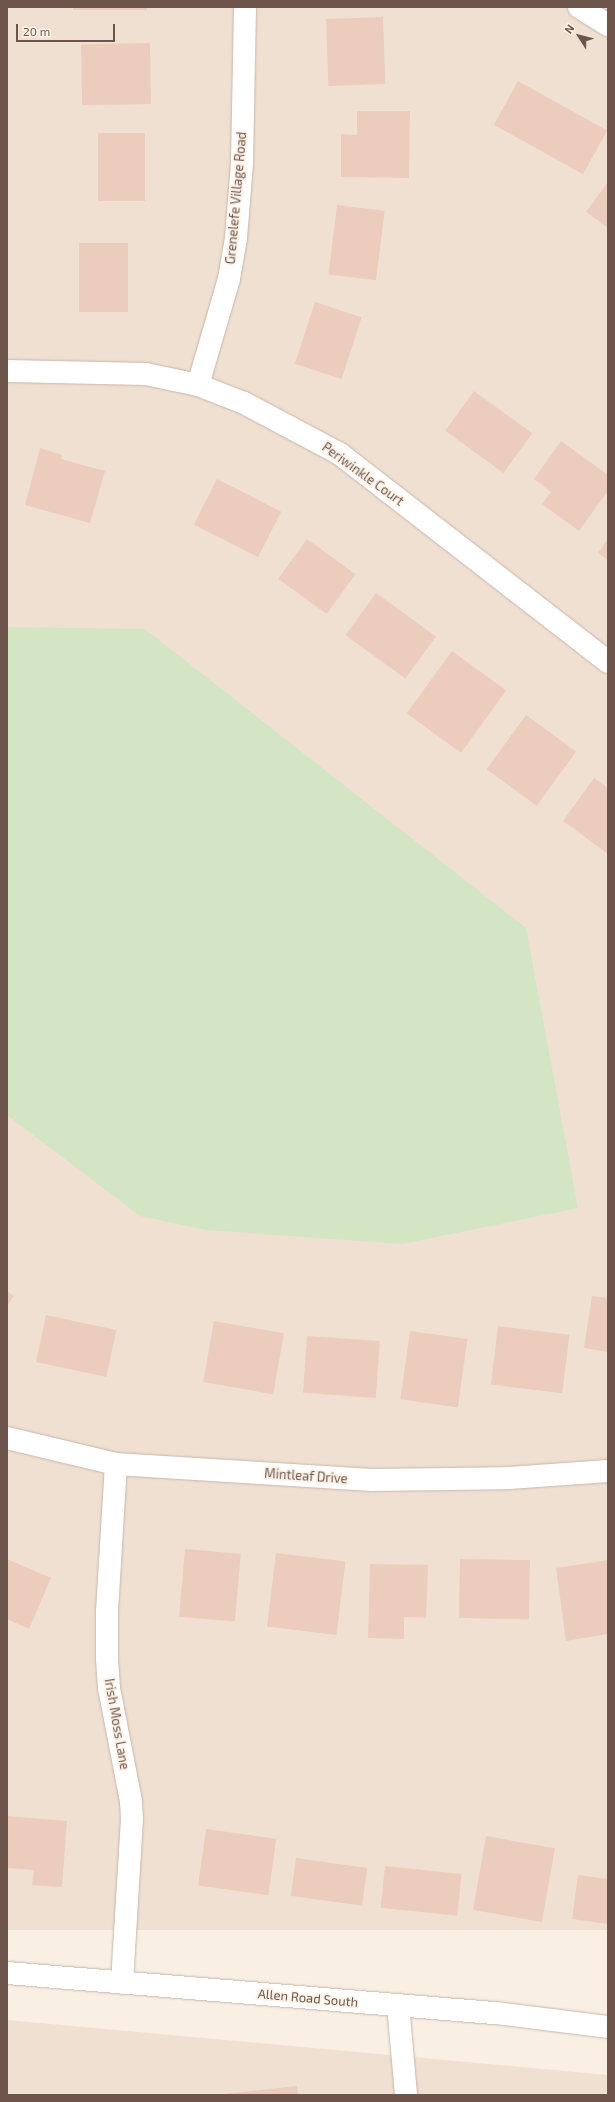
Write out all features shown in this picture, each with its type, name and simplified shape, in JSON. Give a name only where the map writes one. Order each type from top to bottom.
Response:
[{"type":"street","name":"Grenelefe Village Road","points":[[198,385],[229,279],[236,238],[242,163],[245,7]]},
{"type":"street","points":[[579,7],[608,25]]},
{"type":"street","name":"Periwinkle Court","points":[[7,371],[146,374],[198,385],[244,403],[340,454],[608,662]]},
{"type":"street","name":"Mintleaf Drive","points":[[7,1438],[116,1464],[372,1480],[509,1478],[608,1471]]},
{"type":"street","name":"Irish Moss Lane","points":[[116,1464],[107,1613],[107,1659],[109,1688],[131,1801],[122,1983]]},
{"type":"street","name":"Allen Road South","points":[[7,1974],[496,2013],[608,2027]]},
{"type":"street","points":[[398,2005],[406,2095]]},
{"type":"shaded area","points":[[7,7],[608,7],[608,1930],[7,1930]]},
{"type":"shaded area","points":[[7,2020],[608,2075],[608,2095],[7,2095]]},
{"type":"green space","points":[[7,627],[145,629],[526,928],[578,1208],[402,1244],[206,1230],[140,1216],[7,1115]]},
{"type":"building","points":[[73,7],[147,7],[147,10],[73,10]]},
{"type":"building","points":[[383,17],[385,84],[328,86],[326,19]]},
{"type":"building","points":[[150,43],[151,104],[82,105],[81,44]]},
{"type":"building","points":[[518,81],[607,130],[583,174],[494,125]]},
{"type":"building","points":[[357,111],[410,111],[409,178],[341,177],[341,134],[357,135]]},
{"type":"building","points":[[98,133],[145,133],[145,201],[98,201]]},
{"type":"building","points":[[608,182],[608,228],[586,212]]},
{"type":"building","points":[[337,205],[385,211],[376,280],[328,274]]},
{"type":"building","points":[[79,243],[128,243],[128,312],[79,312]]},
{"type":"building","points":[[315,302],[362,317],[342,379],[295,364]]},
{"type":"building","points":[[474,391],[532,433],[503,473],[445,431]]},
{"type":"building","points":[[561,441],[608,475],[608,491],[579,531],[542,504],[551,492],[534,479]]},
{"type":"building","points":[[40,448],[62,455],[61,459],[105,471],[90,523],[25,505]]},
{"type":"building","points":[[217,479],[281,512],[258,557],[194,524]]},
{"type":"building","points":[[307,539],[356,574],[327,614],[278,579]]},
{"type":"building","points":[[608,539],[608,560],[598,553]]},
{"type":"building","points":[[376,593],[436,636],[405,679],[345,635]]},
{"type":"building","points":[[452,651],[506,690],[461,753],[407,713]]},
{"type":"building","points":[[526,715],[576,751],[537,806],[487,769]]},
{"type":"building","points":[[594,778],[608,788],[608,854],[563,821]]},
{"type":"building","points":[[7,1291],[14,1296],[7,1306]]},
{"type":"building","points":[[592,1296],[608,1298],[608,1352],[584,1348]]},
{"type":"building","points":[[46,1315],[116,1330],[106,1377],[36,1362]]},
{"type":"building","points":[[214,1321],[284,1333],[273,1394],[203,1382]]},
{"type":"building","points":[[498,1326],[569,1335],[562,1393],[491,1385]]},
{"type":"building","points":[[410,1331],[467,1339],[458,1407],[400,1399]]},
{"type":"building","points":[[307,1336],[380,1341],[376,1398],[303,1393]]},
{"type":"building","points":[[185,1549],[241,1554],[235,1622],[179,1617]]},
{"type":"building","points":[[276,1553],[345,1562],[336,1635],[267,1626]]},
{"type":"building","points":[[7,1559],[51,1578],[29,1629],[7,1619]]},
{"type":"building","points":[[460,1559],[530,1560],[529,1619],[459,1618]]},
{"type":"building","points":[[608,1560],[608,1634],[566,1641],[556,1568]]},
{"type":"building","points":[[370,1564],[428,1565],[426,1618],[404,1617],[404,1639],[368,1638]]},
{"type":"building","points":[[7,1816],[67,1821],[62,1887],[32,1885],[34,1870],[7,1868]]},
{"type":"building","points":[[206,1829],[276,1839],[268,1895],[198,1885]]},
{"type":"building","points":[[486,1836],[555,1848],[542,1922],[473,1910]]},
{"type":"building","points":[[296,1858],[367,1868],[362,1906],[291,1896]]},
{"type":"building","points":[[385,1866],[462,1874],[457,1916],[381,1908]]},
{"type":"building","points":[[578,1875],[608,1879],[608,1924],[572,1919]]},
{"type":"building","points":[[297,2086],[298,2095],[225,2095],[225,2094]]}]
